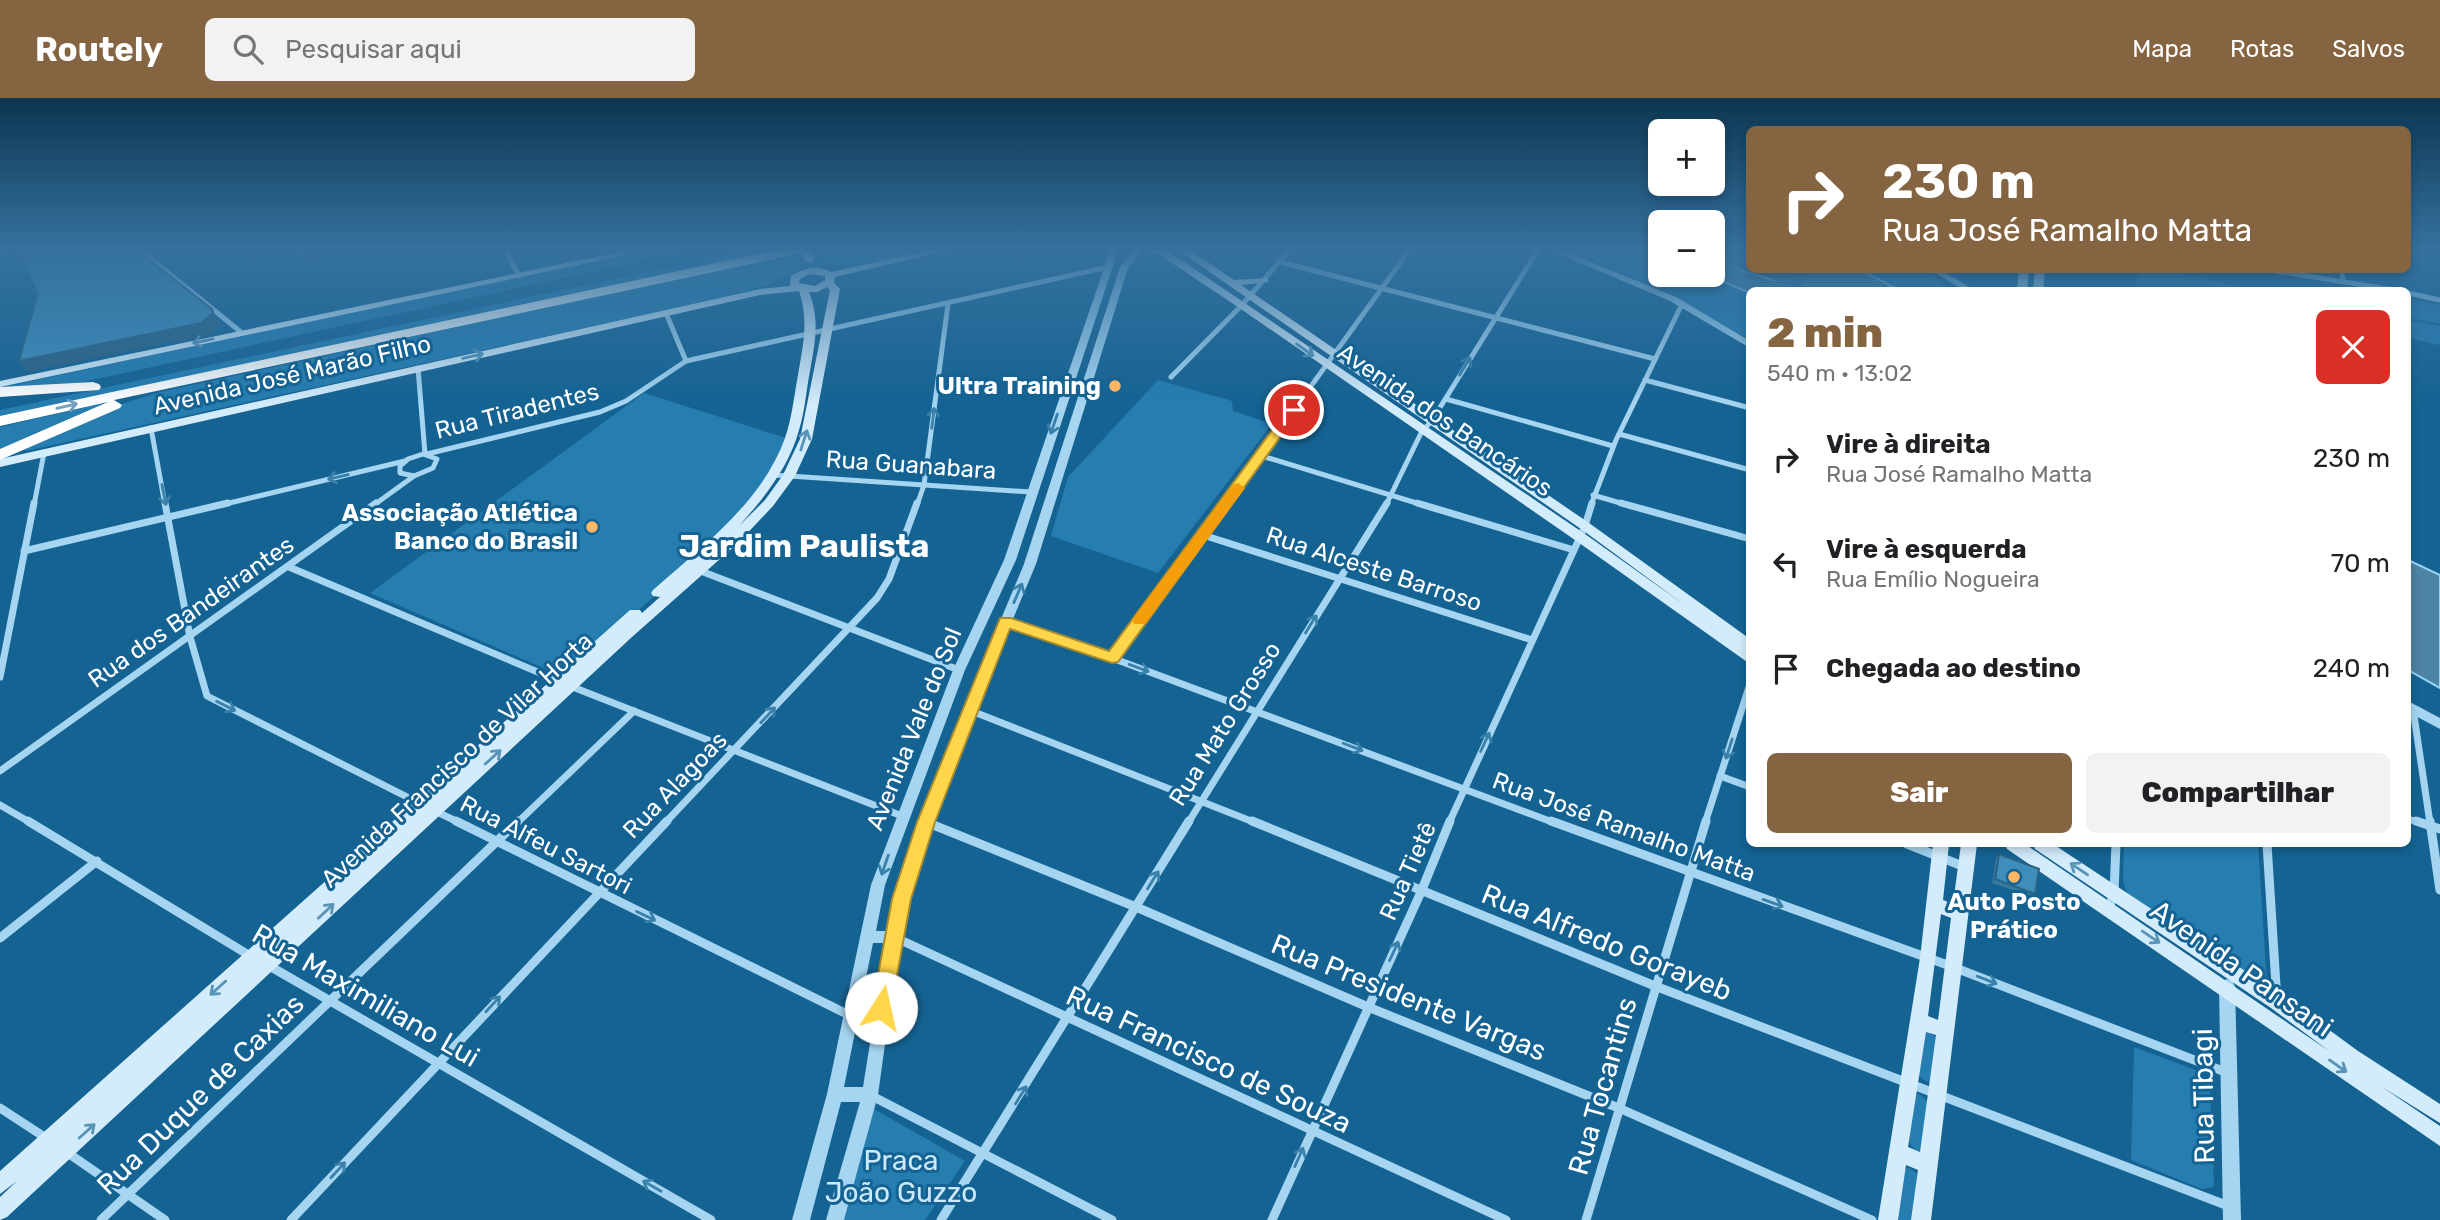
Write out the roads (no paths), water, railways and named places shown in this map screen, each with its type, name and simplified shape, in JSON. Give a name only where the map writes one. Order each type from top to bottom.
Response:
[{"type":"highway","points":[[0,407],[501,300]]},
{"type":"highway","points":[[0,421],[243,367],[573,300]]},
{"type":"highway","points":[[0,455],[104,408],[243,367]]},
{"type":"highway","points":[[0,392],[93,387]]},
{"type":"main road","points":[[0,384],[401,300]]},
{"type":"main road","name":"Avenida José Marão Filho","points":[[0,463],[723,300]]},
{"type":"main road","name":"Avenida Francisco de Vilar Horta","points":[[808,300],[818,333]]},
{"type":"main road","name":"Avenida Francisco de Vilar Horta","points":[[0,1184],[693,568],[733,540],[769,503],[782,475],[806,439],[805,401],[818,333],[831,300]]},
{"type":"main road","name":"Avenida dos Bancários","points":[[1234,300],[1579,538]]},
{"type":"main road","name":"Avenida dos Bancários","points":[[1258,300],[1431,422],[1579,538]]},
{"type":"main road","points":[[1579,538],[1746,643]]},
{"type":"main road","points":[[1579,538],[1746,656]]},
{"type":"main road","name":"Avenida Francisco de Vilar Horta","points":[[0,1210],[268,965],[427,807]]},
{"type":"main road","points":[[1921,1220],[1969,847]]},
{"type":"main road","name":"Avenida Pansani","points":[[2018,847],[2112,901],[2228,980],[2440,1137]]},
{"type":"main road","name":"Avenida Pansani","points":[[2045,847],[2112,901]]},
{"type":"main road","points":[[1888,1220],[1928,958],[1940,849]]},
{"type":"main road","points":[[1934,904],[1960,915]]},
{"type":"main road","name":"Avenida Pansani","points":[[2228,980],[2277,1002],[2352,1057],[2440,1114]]},
{"type":"main road","points":[[1917,1021],[1945,1030]]},
{"type":"main road","points":[[1897,1152],[1928,1165]]},
{"type":"street","points":[[202,300],[242,333]]},
{"type":"street","name":"Rua Tiradentes","points":[[405,461],[426,452],[613,408],[686,361],[964,300]]},
{"type":"street","name":"Avenida Vale do Sol","points":[[801,1220],[835,1094],[878,885],[959,670],[1010,560],[1096,300]]},
{"type":"street","name":"Avenida Vale do Sol","points":[[835,1220],[870,1095],[901,899],[926,822],[969,710],[1030,564],[1113,300]]},
{"type":"street","points":[[1171,377],[1245,300]]},
{"type":"street","points":[[1112,658],[1373,300]]},
{"type":"street","points":[[1426,300],[1655,359]]},
{"type":"street","name":"Rua Mato Grosso","points":[[941,1220],[1392,495],[1422,431],[1446,399],[1505,300]]},
{"type":"street","points":[[1673,300],[1746,343]]},
{"type":"street","name":"Rua Alagoas","points":[[291,1220],[877,598],[889,579],[924,485],[948,304]]},
{"type":"street","name":"Rua Tietê","points":[[1272,1220],[1421,892],[1464,788],[1579,538],[1593,495],[1619,434],[1682,304]]},
{"type":"street","points":[[666,313],[686,361]]},
{"type":"street","points":[[1090,317],[1107,318]]},
{"type":"street","points":[[1078,354],[1095,355]]},
{"type":"street","points":[[418,369],[426,452]]},
{"type":"street","points":[[1646,380],[1746,407]]},
{"type":"street","points":[[1446,399],[1614,446]]},
{"type":"street","name":"Rua Alfeu Sartori","points":[[151,428],[190,637],[207,696],[598,893],[852,1016]]},
{"type":"street","points":[[1619,434],[1746,469]]},
{"type":"street","name":"Rua dos Bandeirantes","points":[[0,771],[289,567],[403,479],[430,471],[436,465],[435,456],[426,452]]},
{"type":"street","points":[[0,677],[44,453]]},
{"type":"street","points":[[1262,456],[1392,495],[1579,538]]},
{"type":"street","points":[[24,551],[405,461]]},
{"type":"street","points":[[403,479],[399,469],[405,461]]},
{"type":"street","name":"Rua Guanabara","points":[[782,475],[1031,492]]},
{"type":"street","points":[[1031,492],[1051,494]]},
{"type":"street","points":[[1593,495],[1746,538]]},
{"type":"street","name":"Rua Alceste Barroso","points":[[1203,535],[1532,640]]},
{"type":"street","points":[[289,567],[733,752],[902,816],[926,822]]},
{"type":"street","points":[[693,568],[959,670]]},
{"type":"street","points":[[985,615],[1005,622]]},
{"type":"street","name":"Rua José Ramalho Matta","points":[[1005,622],[1112,658],[1689,873],[1953,967],[2228,1073]]},
{"type":"street","name":"Rua Tocantins","points":[[1586,1220],[1689,873],[1746,696]]},
{"type":"street","points":[[945,705],[969,710]]},
{"type":"street","points":[[2411,707],[2440,724]]},
{"type":"street","points":[[2411,707],[2440,890]]},
{"type":"street","name":"Rua Alfredo Gorayeb","points":[[969,710],[2232,1214]]},
{"type":"street","name":"Rua Duque de Caxias","points":[[100,1220],[634,711]]},
{"type":"street","points":[[1720,776],[1746,786]]},
{"type":"street","name":"Rua Maximiliano Lui","points":[[0,805],[253,957],[711,1220]]},
{"type":"street","points":[[2411,820],[2440,829]]},
{"type":"street","name":"Rua Presidente Vargas","points":[[926,822],[1136,906],[1368,1007],[1621,1109],[1872,1220]]},
{"type":"street","points":[[2112,901],[2116,847]]},
{"type":"street","points":[[2267,847],[2277,1002]]},
{"type":"street","points":[[1940,849],[1966,867]]},
{"type":"street","points":[[0,938],[97,861]]},
{"type":"street","points":[[866,937],[894,937]]},
{"type":"street","name":"Rua Francisco de Souza","points":[[894,937],[1067,1020],[1506,1220]]},
{"type":"street","name":"Rua Tibagi","points":[[2228,980],[2232,1214]]},
{"type":"street","points":[[835,1094],[870,1095],[1112,1220]]},
{"type":"street","points":[[0,1108],[165,1220]]},
{"type":"place","name":"Ultra Training","points":[[1115,386]]},
{"type":"place","name":"Associação Atlética Banco do Brasil","points":[[592,527]]},
{"type":"place","name":"Auto Posto Prático","points":[[2014,877]]},
{"type":"district","name":"Jardim Paulista","points":[[804,546]]},
{"type":"park label","name":"Praca João Guzzo","points":[[901,1176]]}]
